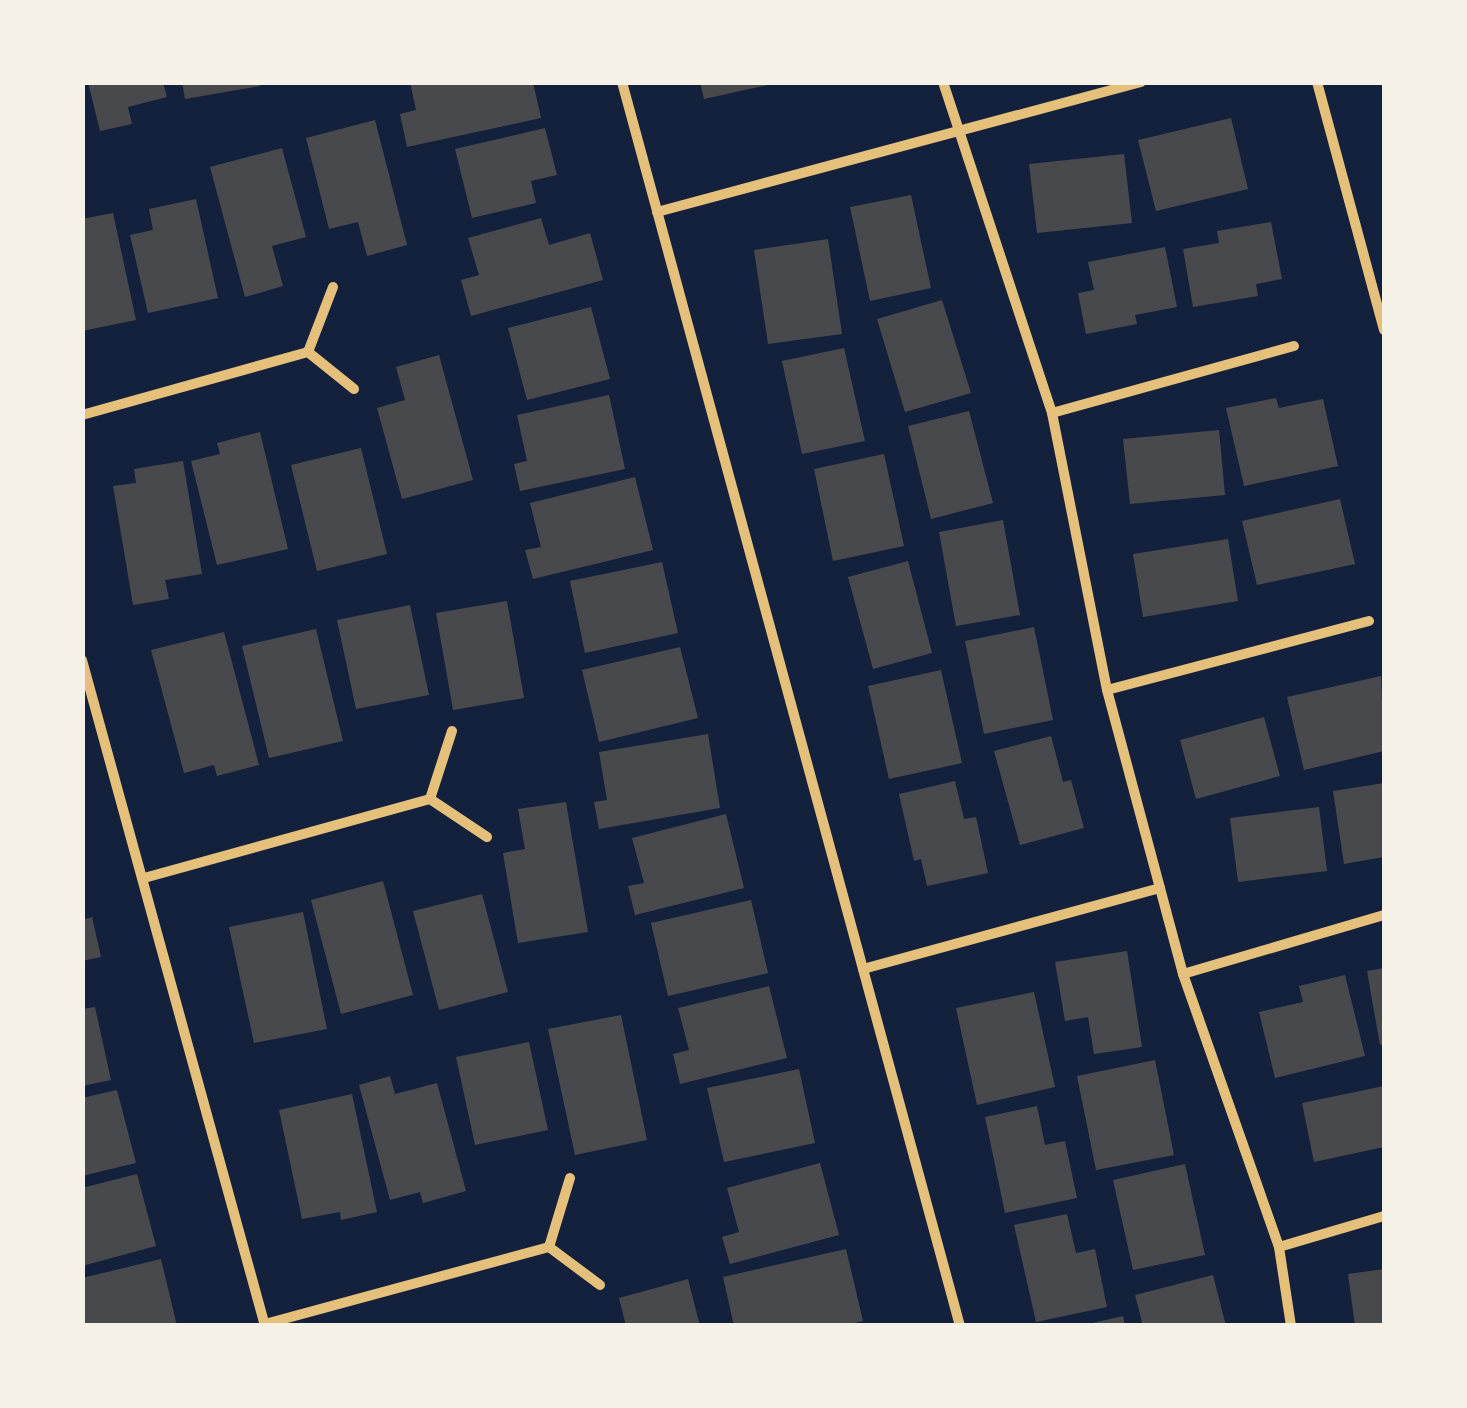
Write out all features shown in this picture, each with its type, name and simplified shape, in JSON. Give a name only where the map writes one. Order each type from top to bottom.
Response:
[{"type":"street","points":[[622,82],[960,1326]]},
{"type":"street","points":[[943,82],[1052,413],[1107,690],[1183,974],[1280,1247],[1291,1326]]},
{"type":"street","points":[[658,212],[1141,82]]},
{"type":"street","points":[[1317,82],[1384,330]]},
{"type":"street","points":[[308,352],[332,287]]},
{"type":"street","points":[[1052,413],[1294,346]]},
{"type":"street","points":[[308,352],[354,388]]},
{"type":"street","points":[[82,415],[308,352]]},
{"type":"street","points":[[1107,690],[1369,621]]},
{"type":"street","points":[[82,660],[265,1325],[549,1247]]},
{"type":"street","points":[[430,800],[452,732]]},
{"type":"street","points":[[144,878],[430,800],[487,838]]},
{"type":"street","points":[[864,969],[1160,888]]},
{"type":"street","points":[[1183,974],[1384,915]]},
{"type":"street","points":[[549,1247],[570,1178]]},
{"type":"street","points":[[1280,1247],[1384,1216]]},
{"type":"street","points":[[549,1247],[600,1285]]},
{"type":"building","points":[[88,82],[163,82],[167,97],[128,107],[132,124],[100,131]]},
{"type":"building","points":[[182,82],[259,82],[260,86],[185,99]]},
{"type":"building","points":[[410,82],[533,82],[541,118],[407,147],[400,114],[416,110]]},
{"type":"building","points":[[700,82],[772,82],[772,84],[704,99]]},
{"type":"building","points":[[1231,118],[1248,189],[1156,211],[1138,140]]},
{"type":"building","points":[[375,120],[407,245],[367,256],[358,222],[329,229],[306,138]]},
{"type":"building","points":[[545,128],[557,175],[531,181],[536,203],[472,218],[455,149]]},
{"type":"building","points":[[282,148],[306,237],[272,246],[283,286],[245,297],[210,167]]},
{"type":"building","points":[[1124,154],[1132,223],[1037,233],[1029,164]]},
{"type":"building","points":[[911,195],[931,288],[870,301],[850,207]]},
{"type":"building","points":[[196,199],[218,298],[148,313],[130,235],[153,230],[149,209]]},
{"type":"building","points":[[113,213],[136,320],[82,331],[82,219]]},
{"type":"building","points":[[541,218],[549,245],[590,233],[603,280],[471,316],[461,280],[479,275],[468,238]]},
{"type":"building","points":[[1271,222],[1282,279],[1256,284],[1258,296],[1193,307],[1183,249],[1219,243],[1217,231]]},
{"type":"building","points":[[828,239],[842,334],[768,344],[754,250]]},
{"type":"building","points":[[1165,247],[1177,307],[1135,315],[1137,324],[1086,334],[1078,293],[1094,290],[1088,262]]},
{"type":"building","points":[[942,300],[971,393],[905,412],[877,319]]},
{"type":"building","points":[[591,307],[610,379],[527,400],[508,328]]},
{"type":"building","points":[[844,348],[865,441],[802,454],[782,361]]},
{"type":"building","points":[[439,355],[473,480],[402,499],[377,408],[405,400],[396,367]]},
{"type":"building","points":[[609,395],[625,469],[520,491],[514,464],[527,461],[517,415]]},
{"type":"building","points":[[1276,398],[1279,408],[1323,399],[1338,466],[1244,486],[1226,408]]},
{"type":"building","points":[[969,411],[993,503],[931,519],[908,426]]},
{"type":"building","points":[[1219,430],[1225,495],[1130,504],[1123,439]]},
{"type":"building","points":[[260,432],[288,549],[217,565],[191,461],[220,454],[217,443]]},
{"type":"building","points":[[361,448],[387,554],[317,571],[291,465]]},
{"type":"building","points":[[884,454],[904,546],[833,561],[814,469]]},
{"type":"building","points":[[183,461],[202,574],[165,580],[169,599],[133,605],[113,486],[136,483],[134,469]]},
{"type":"building","points":[[635,477],[653,550],[533,579],[525,550],[541,547],[530,503]]},
{"type":"building","points":[[1340,499],[1355,564],[1257,585],[1242,521]]},
{"type":"building","points":[[1003,520],[1020,615],[956,626],[939,532]]},
{"type":"building","points":[[1228,539],[1238,601],[1143,617],[1133,554]]},
{"type":"building","points":[[908,561],[932,653],[873,669],[848,577]]},
{"type":"building","points":[[662,562],[678,633],[585,653],[570,581]]},
{"type":"building","points":[[507,601],[524,698],[453,710],[436,613]]},
{"type":"building","points":[[410,605],[429,695],[356,709],[337,620]]},
{"type":"building","points":[[1034,627],[1053,720],[984,734],[965,641]]},
{"type":"building","points":[[316,629],[343,741],[269,758],[242,646]]},
{"type":"building","points":[[224,632],[259,765],[217,776],[214,765],[184,773],[151,650]]},
{"type":"building","points":[[680,647],[698,718],[599,742],[582,670]]},
{"type":"building","points":[[941,670],[962,763],[889,779],[868,686]]},
{"type":"building","points":[[1381,676],[1384,751],[1304,770],[1287,697]]},
{"type":"building","points":[[1264,717],[1280,776],[1196,799],[1180,740]]},
{"type":"building","points":[[708,734],[720,808],[599,829],[594,802],[607,800],[599,752]]},
{"type":"building","points":[[1051,736],[1063,782],[1071,780],[1084,828],[1020,845],[994,751]]},
{"type":"building","points":[[955,781],[964,819],[976,817],[988,873],[927,886],[921,859],[914,861],[899,794]]},
{"type":"building","points":[[1384,783],[1384,857],[1344,864],[1333,791]]},
{"type":"building","points":[[566,802],[588,932],[518,943],[503,853],[525,849],[518,809]]},
{"type":"building","points":[[1319,807],[1327,871],[1238,882],[1230,818]]},
{"type":"building","points":[[726,814],[744,888],[635,915],[628,886],[644,883],[632,838]]},
{"type":"building","points":[[383,881],[413,995],[341,1014],[311,900]]},
{"type":"building","points":[[482,894],[508,992],[439,1010],[413,911]]},
{"type":"building","points":[[751,900],[768,973],[668,996],[651,923]]},
{"type":"building","points":[[303,912],[327,1029],[254,1043],[229,927]]},
{"type":"building","points":[[92,917],[101,957],[82,961],[82,920]]},
{"type":"building","points":[[1127,951],[1142,1047],[1094,1054],[1088,1017],[1065,1021],[1055,962]]},
{"type":"building","points":[[1384,968],[1384,1044],[1380,1045],[1367,971]]},
{"type":"building","points":[[1345,975],[1365,1056],[1275,1078],[1259,1012],[1303,1002],[1299,986]]},
{"type":"building","points":[[769,986],[787,1058],[680,1084],[673,1054],[689,1050],[678,1008]]},
{"type":"building","points":[[1034,992],[1055,1087],[977,1105],[956,1008]]},
{"type":"building","points":[[95,1007],[111,1080],[82,1086],[82,1009]]},
{"type":"building","points":[[621,1015],[647,1140],[575,1155],[548,1029]]},
{"type":"building","points":[[529,1042],[548,1130],[475,1145],[456,1057]]},
{"type":"building","points":[[1155,1060],[1174,1155],[1096,1170],[1077,1076]]},
{"type":"building","points":[[799,1069],[815,1143],[724,1162],[707,1088]]},
{"type":"building","points":[[390,1076],[395,1094],[437,1083],[466,1191],[423,1203],[420,1192],[390,1200],[359,1085]]},
{"type":"building","points":[[1384,1086],[1384,1147],[1314,1162],[1302,1103]]},
{"type":"building","points":[[117,1090],[136,1163],[82,1176],[82,1098]]},
{"type":"building","points":[[352,1094],[377,1212],[341,1220],[340,1212],[302,1219],[279,1110]]},
{"type":"building","points":[[1037,1106],[1045,1145],[1065,1141],[1077,1198],[1005,1213],[985,1117]]},
{"type":"building","points":[[820,1163],[839,1235],[730,1264],[722,1237],[739,1232],[727,1188]]},
{"type":"building","points":[[1185,1164],[1205,1255],[1133,1270],[1113,1180]]},
{"type":"building","points":[[137,1174],[156,1246],[82,1266],[82,1188]]},
{"type":"building","points":[[1067,1214],[1076,1253],[1095,1249],[1107,1307],[1036,1322],[1014,1225]]},
{"type":"building","points":[[846,1249],[863,1321],[842,1326],[734,1326],[723,1277]]},
{"type":"building","points":[[161,1259],[177,1326],[82,1326],[82,1278]]},
{"type":"building","points":[[1384,1269],[1384,1326],[1355,1326],[1348,1274]]},
{"type":"building","points":[[1213,1275],[1226,1326],[1143,1326],[1135,1295]]},
{"type":"building","points":[[688,1279],[700,1326],[626,1326],[619,1298]]},
{"type":"building","points":[[1123,1316],[1125,1326],[1088,1326],[1088,1324]]}]
